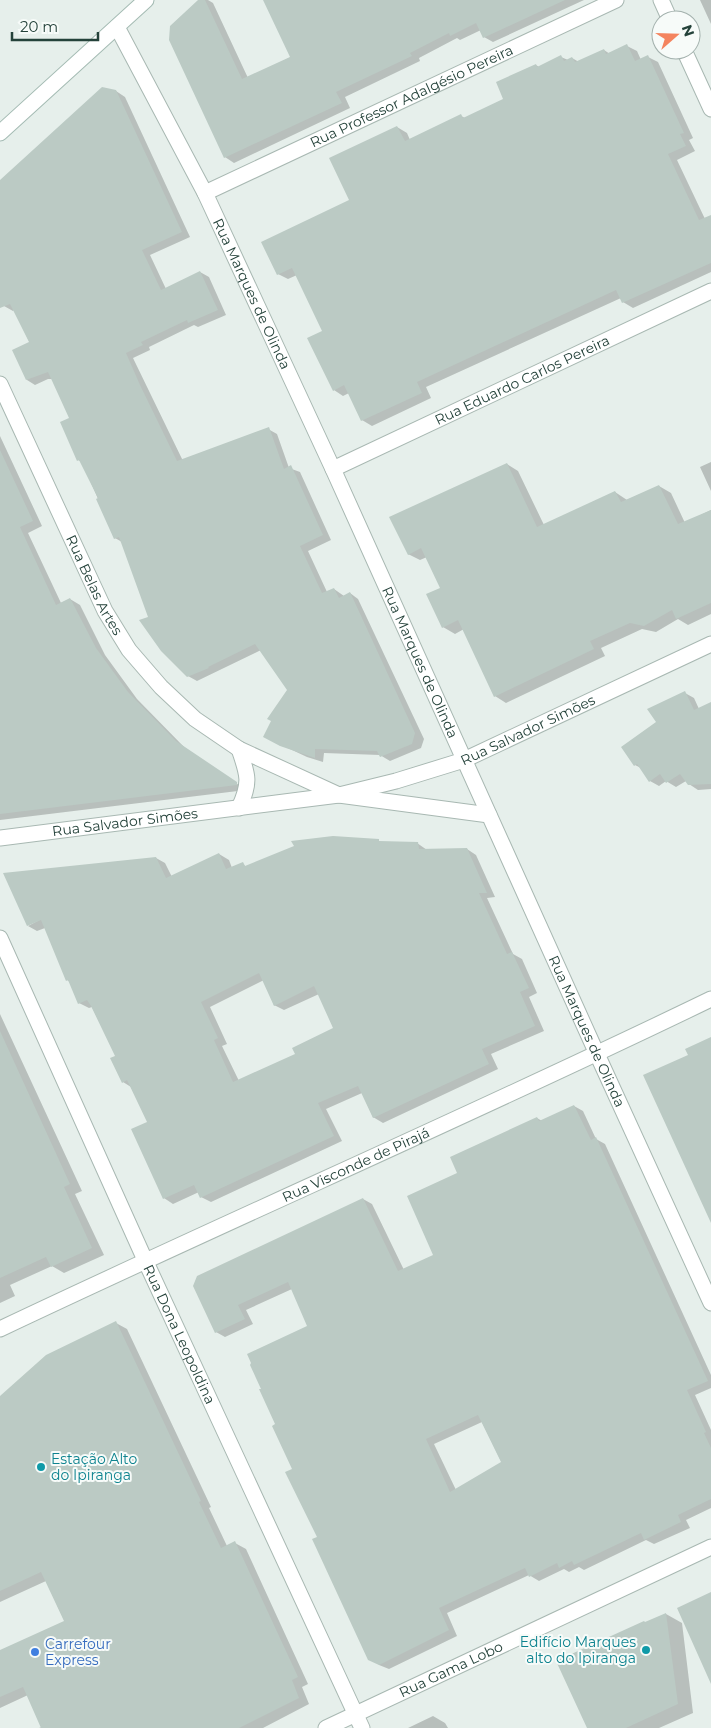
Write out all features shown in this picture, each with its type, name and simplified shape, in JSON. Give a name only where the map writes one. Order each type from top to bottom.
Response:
[{"type":"street","points":[[0,133],[146,0]]},
{"type":"street","name":"Rua Professor Adalgésio Pereira","points":[[205,193],[616,0]]},
{"type":"street","name":"Rua Marques de Olinda","points":[[117,27],[205,193],[333,469],[711,1303]]},
{"type":"street","points":[[689,60],[711,109]]},
{"type":"street","name":"Rua Eduardo Carlos Pereira","points":[[333,469],[711,292]]},
{"type":"street","name":"Rua Belas Artes","points":[[0,384],[105,611],[129,650],[161,687],[195,719],[239,749],[339,795]]},
{"type":"street","name":"Rua Salvador Simões","points":[[0,838],[339,795],[396,781],[464,760],[711,644]]},
{"type":"street","points":[[239,749],[248,781],[247,792],[239,808]]},
{"type":"street","name":"Rua Salvador Simões","points":[[339,795],[489,815]]},
{"type":"street","name":"Rua Dona Leopoldina","points":[[0,938],[359,1721]]},
{"type":"street","name":"Rua Visconde de Pirajá","points":[[0,1329],[146,1260],[597,1054],[711,999]]},
{"type":"street","name":"Rua Gama Lobo","points":[[326,1728],[359,1721],[711,1547]]},
{"type":"building","points":[[198,0],[205,0],[242,79],[290,57],[263,0],[565,0],[483,38],[476,23],[450,36],[449,33],[410,53],[412,56],[336,92],[342,103],[224,158],[169,40],[170,26]]},
{"type":"building","points":[[627,44],[635,61],[648,55],[684,133],[680,134],[686,146],[668,154],[699,220],[711,215],[711,263],[622,303],[616,290],[417,382],[422,393],[361,421],[344,385],[333,391],[307,338],[322,331],[292,268],[277,275],[261,242],[349,200],[329,158],[397,126],[405,141],[461,114],[463,118],[503,99],[496,82],[536,64],[537,67],[561,55],[564,61],[572,57],[575,62],[604,49],[606,54]]},
{"type":"building","points":[[102,87],[116,90],[182,232],[142,250],[161,290],[200,271],[218,310],[188,323],[187,320],[141,342],[143,345],[126,353],[140,385],[177,461],[269,427],[284,469],[291,465],[323,535],[300,546],[322,593],[334,588],[339,598],[350,592],[415,733],[412,744],[380,757],[377,751],[315,749],[315,758],[280,746],[263,737],[271,721],[267,719],[287,690],[255,644],[209,668],[187,677],[161,651],[139,620],[148,617],[119,537],[114,539],[96,499],[98,498],[79,460],[77,461],[60,422],[69,418],[48,372],[26,380],[12,350],[29,342],[10,304],[0,308],[0,180]]},
{"type":"building","points":[[0,450],[33,521],[20,527],[56,605],[70,598],[96,648],[128,692],[176,741],[237,782],[237,785],[0,814]]},
{"type":"building","points":[[507,463],[537,527],[615,491],[621,502],[659,485],[678,524],[711,510],[711,603],[676,619],[672,610],[644,626],[630,623],[590,641],[594,649],[494,697],[458,620],[442,628],[426,594],[440,588],[421,548],[408,555],[389,517]]},
{"type":"building","points":[[685,691],[694,710],[711,702],[711,784],[688,785],[680,774],[666,783],[660,774],[649,782],[637,764],[634,766],[621,747],[656,722],[647,709]]},
{"type":"building","points":[[333,836],[379,839],[379,841],[418,842],[419,849],[467,848],[487,893],[479,893],[507,954],[512,952],[529,988],[520,992],[535,1026],[482,1049],[489,1064],[373,1118],[358,1086],[318,1103],[334,1136],[200,1198],[194,1185],[163,1199],[131,1129],[147,1122],[127,1080],[122,1083],[110,1058],[115,1056],[91,1006],[87,1000],[78,1004],[68,980],[66,981],[41,920],[27,926],[3,873],[156,857],[166,878],[219,853],[226,869],[243,862],[245,866],[294,846],[291,841]],"holes":[[[259,973],[274,1006],[314,986],[333,1028],[292,1048],[295,1054],[233,1082],[214,1040],[218,1038],[201,1002]]]},
{"type":"building","points":[[0,1031],[70,1184],[64,1187],[92,1248],[51,1267],[46,1257],[0,1278]]},
{"type":"building","points":[[711,1037],[711,1223],[643,1075],[688,1055],[685,1049]]},
{"type":"building","points":[[574,1105],[591,1140],[596,1137],[708,1381],[687,1390],[711,1448],[711,1499],[678,1515],[681,1522],[644,1540],[641,1533],[574,1565],[572,1561],[559,1568],[557,1563],[529,1577],[525,1568],[439,1608],[449,1630],[379,1665],[368,1660],[312,1539],[317,1537],[285,1472],[292,1469],[272,1426],[275,1424],[259,1389],[261,1389],[247,1354],[307,1326],[288,1282],[238,1305],[245,1319],[215,1333],[193,1286],[197,1276],[363,1198],[398,1271],[433,1255],[407,1196],[457,1173],[450,1157],[537,1117],[539,1121]],"holes":[[[478,1415],[501,1462],[450,1492],[426,1439]]]},
{"type":"building","points":[[116,1321],[201,1501],[199,1502],[221,1548],[235,1541],[298,1677],[292,1680],[299,1698],[239,1728],[41,1728],[23,1687],[0,1697],[0,1650],[64,1621],[41,1572],[0,1591],[0,1396],[46,1355]]},
{"type":"building","points":[[711,1592],[711,1684],[677,1608]]},
{"type":"building","name":"Edifício Marques alto do Ipiranga","points":[[666,1613],[678,1704],[626,1728],[587,1728],[556,1661]]},
{"type":"place","name":"Estação Alto do Ipiranga","points":[[41,1467]]},
{"type":"place","name":"Edifício Marques alto do Ipiranga","points":[[646,1650]]},
{"type":"place","name":"Carrefour Express","points":[[35,1652]]}]
